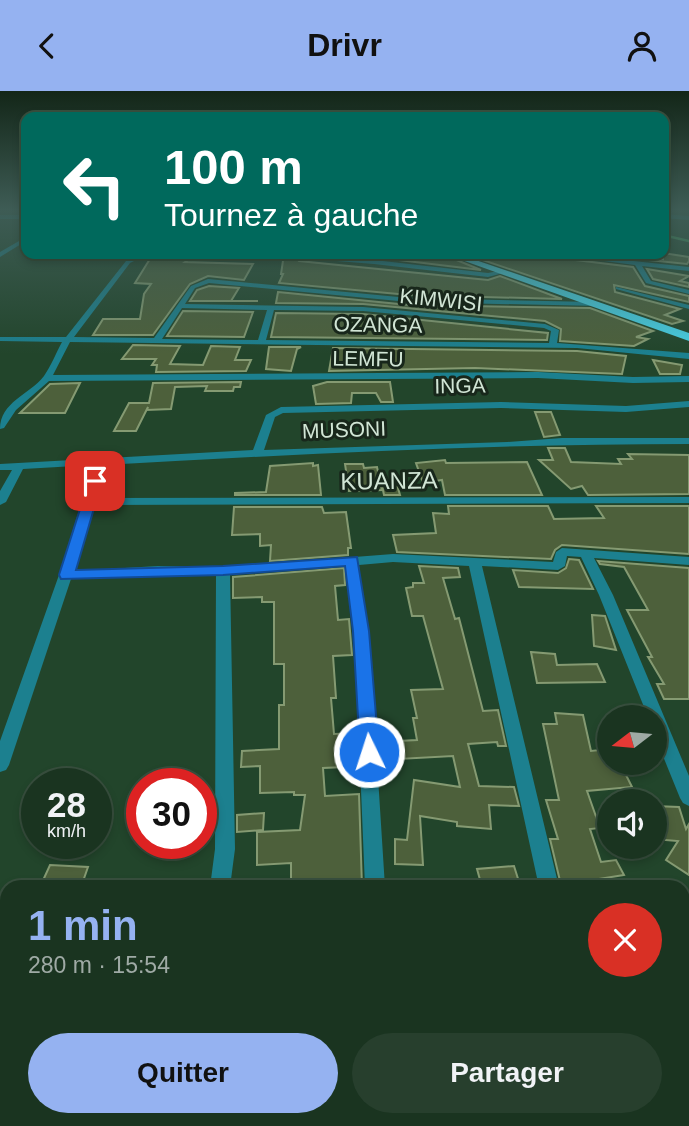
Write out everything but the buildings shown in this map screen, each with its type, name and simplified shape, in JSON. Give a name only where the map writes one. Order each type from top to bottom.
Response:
[{"type":"highway","points":[[465,259],[689,337]]},
{"type":"street","points":[[0,426],[12,408],[47,378],[67,341],[128,262],[134,259]]},
{"type":"street","points":[[330,259],[488,275],[504,272]]},
{"type":"street","points":[[600,259],[689,269]]},
{"type":"street","points":[[637,263],[648,282],[689,292]]},
{"type":"street","points":[[156,342],[193,287],[204,281],[416,300],[595,304]]},
{"type":"street","points":[[618,288],[689,307]]},
{"type":"street","name":"KIMWISI","points":[[181,306],[363,309],[545,326],[555,330],[553,346]]},
{"type":"street","points":[[262,341],[271,307]]},
{"type":"street","name":"OZANGA","points":[[0,339],[553,346],[632,349],[689,356]]},
{"type":"street","name":"LEMFU","points":[[47,378],[538,375],[632,380],[689,379]]},
{"type":"street","name":"INGA","points":[[258,452],[271,415],[281,410],[501,405],[626,409],[689,404]]},
{"type":"street","name":"MUSONI","points":[[0,467],[258,452],[562,441],[689,441]]},
{"type":"street","points":[[0,765],[66,575],[90,502],[100,461]]},
{"type":"street","points":[[0,502],[19,466]]},
{"type":"street","name":"KUANZA","points":[[90,502],[689,500]]},
{"type":"street","points":[[66,575],[223,571],[393,558],[558,566],[562,552],[689,561]]},
{"type":"street","points":[[586,554],[606,595],[689,798]]},
{"type":"street","points":[[352,561],[361,631],[374,880]]},
{"type":"street","points":[[475,563],[547,880]]},
{"type":"street","points":[[221,880],[225,849],[223,571]]},
{"type":"route","points":[[95,481],[66,575],[223,571],[352,561],[361,631],[369,752]]}]
